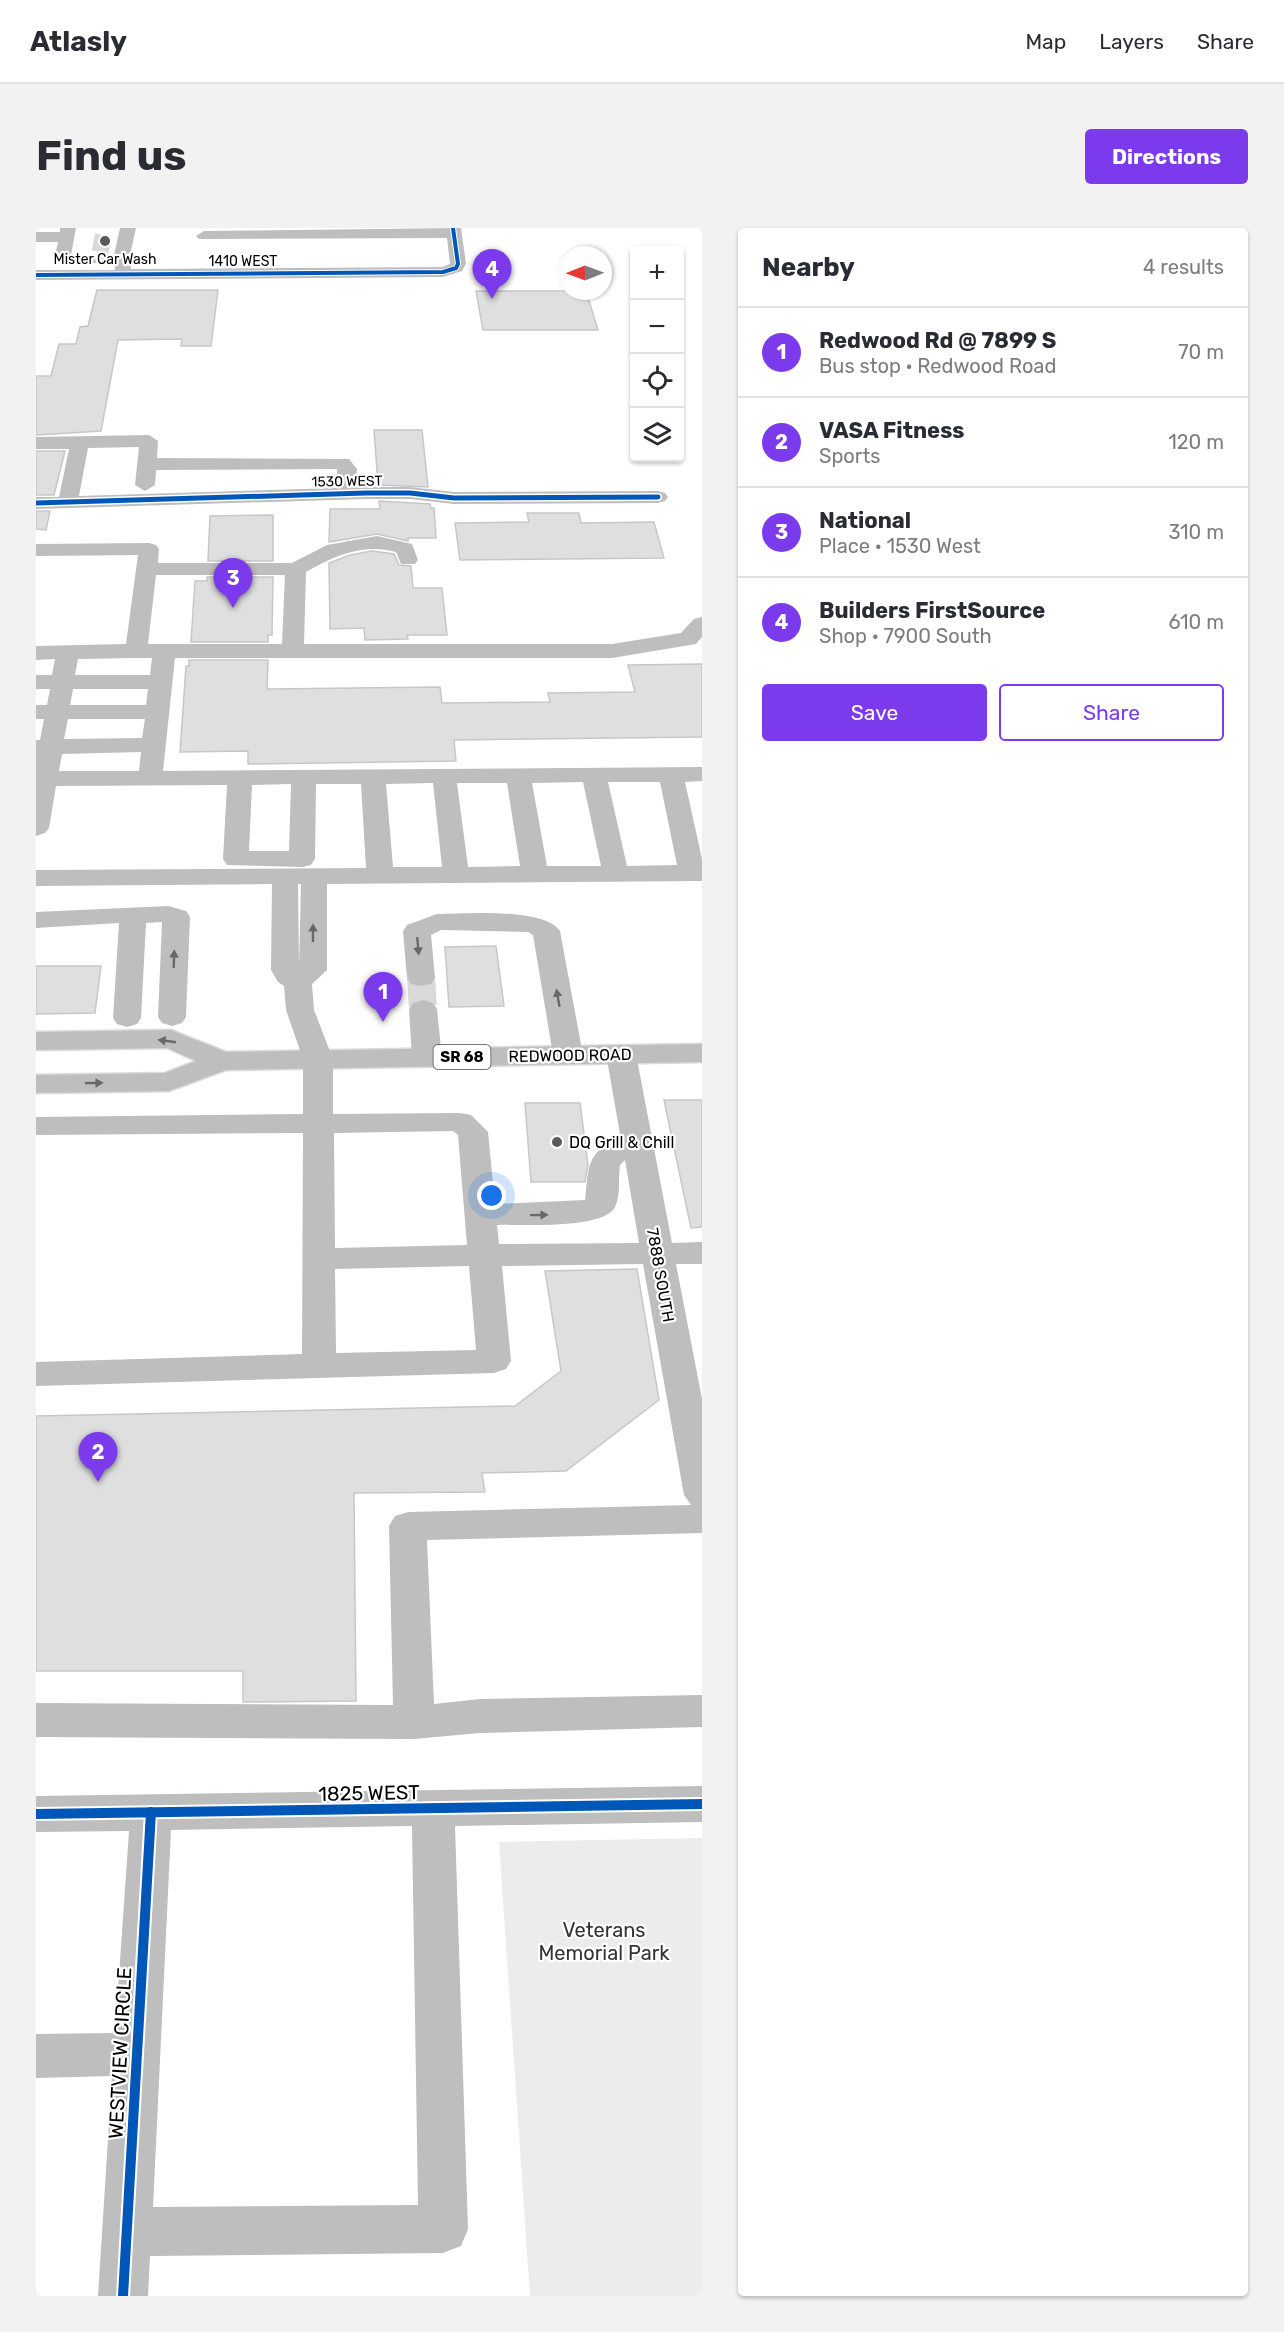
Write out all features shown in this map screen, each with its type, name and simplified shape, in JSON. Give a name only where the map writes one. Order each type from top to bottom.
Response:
[{"type":"street","points":[[36,237],[68,232],[62,260],[99,256],[123,267],[128,228]]},
{"type":"street","points":[[204,236],[454,231]]},
{"type":"street","name":"1410 WEST","points":[[36,276],[123,267],[321,279],[451,271],[458,264],[454,231]]},
{"type":"street","points":[[36,443],[149,441],[147,464],[150,502],[148,559],[136,651]]},
{"type":"street","points":[[68,502],[80,443]]},
{"type":"street","points":[[147,464],[342,463],[347,469],[346,494]]},
{"type":"street","name":"1530 WEST","points":[[36,503],[150,502],[346,494],[428,494],[454,498],[658,497]]},
{"type":"street","points":[[36,550],[296,569],[317,555],[347,545],[395,544],[405,548],[408,560]]},
{"type":"street","points":[[293,651],[296,569]]},
{"type":"street","points":[[36,653],[612,651],[688,639],[702,624]]},
{"type":"street","points":[[150,778],[164,651]]},
{"type":"street","points":[[36,828],[47,712],[63,682],[68,652]]},
{"type":"street","points":[[36,682],[160,682]]},
{"type":"street","points":[[47,712],[157,712]]},
{"type":"street","points":[[44,747],[153,745]]},
{"type":"street","points":[[41,779],[702,774]]},
{"type":"street","points":[[594,775],[616,874]]},
{"type":"street","points":[[36,878],[697,873],[671,775]]},
{"type":"street","points":[[444,776],[456,875]]},
{"type":"street","points":[[518,776],[535,874]]},
{"type":"street","points":[[240,778],[236,860],[302,859],[304,777]]},
{"type":"street","points":[[373,777],[380,876]]},
{"type":"street","points":[[285,876],[285,970],[288,976],[298,982]]},
{"type":"street","points":[[298,982],[313,970],[314,876]]},
{"type":"street","points":[[36,920],[58,917],[168,914],[176,917],[172,1017]]},
{"type":"street","points":[[127,1018],[134,916]]},
{"type":"street","points":[[421,978],[417,931],[437,922],[534,924],[546,931],[568,1055]]},
{"type":"street","points":[[298,982],[300,1010],[318,1059],[319,1365]]},
{"type":"street","points":[[423,1009],[427,1058]]},
{"type":"street","name":"REDWOOD ROAD","points":[[36,1041],[171,1039],[222,1060]]},
{"type":"street","name":"REDWOOD ROAD","points":[[36,1084],[169,1082],[222,1060],[702,1053]]},
{"type":"street","name":"7888 SOUTH","points":[[621,1054],[657,1252],[696,1434],[702,1495]]},
{"type":"street","points":[[36,1126],[460,1122],[473,1132],[494,1360],[36,1374]]},
{"type":"street","points":[[480,1215],[587,1212],[600,1205],[606,1158],[612,1153],[638,1146]]},
{"type":"street","points":[[318,1258],[702,1253]]},
{"type":"street","points":[[414,1722],[408,1526],[702,1519]]},
{"type":"street","points":[[36,1720],[414,1722],[480,1716],[702,1711]]},
{"type":"street","name":"1825 WEST","points":[[36,1814],[702,1804]]},
{"type":"street","points":[[127,2232],[443,2229],[433,1808]]},
{"type":"street","name":"WESTVIEW CIRCLE","points":[[123,2296],[151,1812]]},
{"type":"street","points":[[36,2056],[137,2054]]},
{"type":"green space","name":"Veterans Memorial Park","points":[[702,1838],[702,2296],[530,2296],[499,1842]]},
{"type":"building","points":[[97,290],[218,290],[211,346],[181,346],[182,339],[118,340],[101,431],[36,435],[36,376],[51,376],[59,344],[76,344],[80,327],[88,326]]},
{"type":"building","points":[[476,291],[558,291],[558,300],[589,300],[598,330],[483,330]]},
{"type":"building","points":[[374,430],[422,430],[428,487],[378,485]]},
{"type":"building","points":[[36,451],[65,451],[54,495],[36,495]]},
{"type":"building","points":[[379,501],[430,504],[431,508],[434,508],[436,538],[408,538],[408,541],[377,534],[329,542],[330,509],[380,509]]},
{"type":"building","points":[[36,511],[50,511],[46,530],[36,529]]},
{"type":"building","points":[[527,513],[579,513],[581,523],[654,522],[664,558],[460,560],[455,523],[529,522]]},
{"type":"building","points":[[273,515],[273,561],[208,561],[210,516]]},
{"type":"building","points":[[372,551],[394,554],[399,565],[411,566],[413,588],[442,588],[447,635],[407,635],[408,639],[365,640],[364,628],[330,629],[329,563],[350,555]]},
{"type":"building","points":[[207,577],[273,577],[272,635],[268,635],[268,642],[191,642],[195,581],[207,581]]},
{"type":"building","points":[[189,660],[268,660],[267,689],[440,687],[442,703],[550,702],[548,693],[635,692],[628,665],[702,664],[702,737],[454,740],[456,761],[248,764],[248,751],[180,752],[186,666],[189,666]]},
{"type":"building","points":[[496,946],[504,1006],[449,1007],[445,947]]},
{"type":"building","points":[[36,966],[101,966],[95,1013],[36,1014]]},
{"type":"building","points":[[664,1100],[702,1100],[702,1227],[691,1228]]},
{"type":"building","name":"DQ Grill & Chill","points":[[525,1103],[580,1103],[588,1165],[585,1182],[531,1182]]},
{"type":"building","points":[[637,1269],[659,1400],[566,1471],[482,1473],[485,1492],[354,1493],[356,1701],[243,1702],[243,1671],[36,1671],[36,1416],[515,1406],[561,1371],[545,1271]]},
{"type":"tunnel","points":[[100,252],[105,228]]},
{"type":"tunnel","points":[[421,978],[423,1009]]},
{"type":"cycle path","points":[[36,275],[443,272],[456,268],[458,264],[453,228]]},
{"type":"cycle path","points":[[36,503],[366,493],[410,493],[454,498],[658,497]]},
{"type":"cycle path","points":[[36,1814],[702,1804]]},
{"type":"cycle path","points":[[123,2296],[151,1812]]},
{"type":"place","name":"Mister Car Wash","points":[[105,241]]},
{"type":"place","name":"Builders FirstSource","points":[[492,299]]},
{"type":"place","name":"National","points":[[233,608]]},
{"type":"place","name":"Redwood Rd @ 7899 S","points":[[383,1022]]},
{"type":"place","name":"DQ Grill & Chill","points":[[557,1142]]},
{"type":"place","name":"VASA Fitness","points":[[98,1482]]}]
